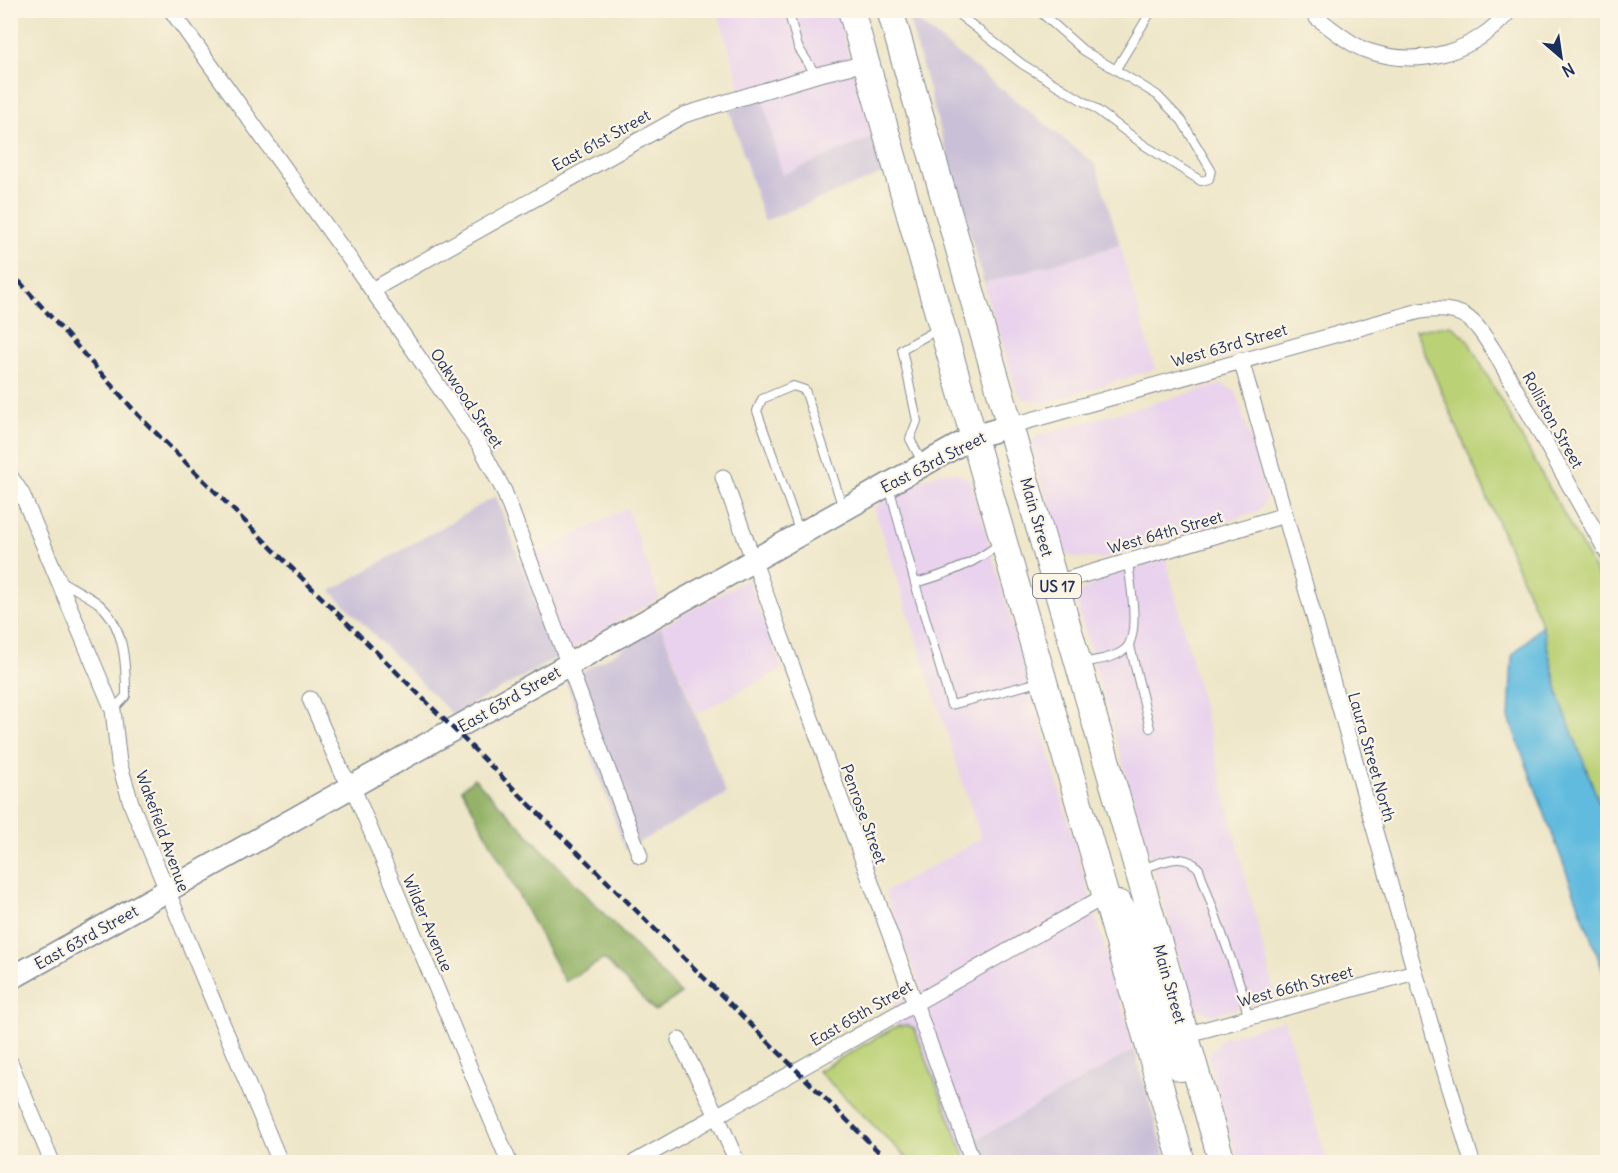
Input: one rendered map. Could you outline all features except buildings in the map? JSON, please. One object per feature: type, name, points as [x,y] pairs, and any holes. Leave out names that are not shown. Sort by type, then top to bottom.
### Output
[{"type":"main road","name":"US 17","points":[[851,10],[1182,1162]]},
{"type":"main road","name":"Main Street","points":[[890,10],[1219,1152]]},
{"type":"main road","points":[[1105,896],[1117,902],[1127,912],[1163,1028],[1219,1152]]},
{"type":"street","name":"Oakwood Street","points":[[171,10],[372,290],[480,446],[504,491],[640,856]]},
{"type":"street","points":[[1312,10],[1317,18],[1366,50],[1408,58],[1429,57],[1464,47],[1489,32],[1510,10]]},
{"type":"street","name":"East 61st Street","points":[[372,290],[684,115],[816,75],[866,63]]},
{"type":"street","name":"West 63rd Street","points":[[1011,426],[1420,311],[1441,309],[1459,311]]},
{"type":"street","name":"Rolliston Street","points":[[1459,311],[1479,329],[1497,356],[1601,528],[1608,554]]},
{"type":"street","name":"Laura Street North","points":[[1241,360],[1415,972],[1472,1162]]},
{"type":"street","name":"East 63rd Street","points":[[10,979],[973,437],[1011,426]]},
{"type":"street","name":"Wakefield Avenue","points":[[10,476],[22,494],[113,710],[119,763],[132,806],[166,893],[280,1162]]},
{"type":"street","name":"Penrose Street","points":[[723,477],[914,1004],[974,1162]]},
{"type":"street","name":"West 64th Street","points":[[1056,583],[1285,515]]},
{"type":"street","name":"Wilder Avenue","points":[[310,699],[342,772],[352,788],[509,1162]]},
{"type":"street","name":"East 65th Street","points":[[635,1162],[1105,896]]},
{"type":"street","name":"West 66th Street","points":[[1185,1035],[1415,972]]},
{"type":"street","points":[[679,1040],[737,1162]]},
{"type":"street","points":[[10,1062],[52,1162]]},
{"type":"lane","points":[[788,10],[798,47],[816,75]]},
{"type":"lane","points":[[953,10],[1005,52],[1093,107],[1144,145],[1201,181],[1209,179],[1211,170],[1182,122],[1157,94],[1083,50],[1038,10]]},
{"type":"lane","points":[[1116,69],[1152,10]]},
{"type":"lane","points":[[923,465],[910,439],[917,421],[902,349],[941,328]]},
{"type":"lane","points":[[801,534],[757,411],[762,399],[793,386],[805,390],[844,510]]},
{"type":"lane","points":[[888,484],[951,705],[1043,681]]},
{"type":"lane","points":[[915,583],[944,575],[981,558],[1003,541]]},
{"type":"lane","points":[[1128,561],[1134,632],[1130,646],[1150,728]]},
{"type":"lane","points":[[58,580],[99,604],[116,628],[126,660],[126,696],[113,710]]},
{"type":"lane","points":[[1079,664],[1122,653],[1130,646]]},
{"type":"lane","points":[[1137,870],[1180,857],[1192,862],[1199,869],[1243,993],[1248,1018]]},
{"type":"shaded area","points":[[718,11],[836,11],[873,137],[782,175],[763,99],[745,103]]},
{"type":"shaded area","points":[[907,13],[1096,165],[1120,245],[984,283]]},
{"type":"shaded area","points":[[763,98],[782,175],[873,137],[882,174],[764,221],[729,108]]},
{"type":"shaded area","points":[[1120,245],[1155,369],[1044,403],[1025,399],[1017,391],[984,283]]},
{"type":"shaded area","points":[[1222,384],[1236,392],[1267,496],[1263,506],[1256,512],[1103,559],[1076,558],[1064,552],[1031,446],[1036,436]]},
{"type":"shaded area","points":[[942,472],[956,473],[967,478],[972,485],[1134,1050],[975,1141],[982,1162],[967,1162],[907,1025],[897,1026],[894,1005],[921,989],[885,892],[981,839],[874,507],[928,477]]},
{"type":"shaded area","points":[[496,496],[556,658],[453,715],[331,591]]},
{"type":"shaded area","points":[[627,508],[659,598],[556,658],[521,563]]},
{"type":"shaded area","points":[[1166,558],[1276,999],[1211,1015],[1193,1005],[1076,601],[1083,590],[1106,578]]},
{"type":"shaded area","points":[[748,579],[782,669],[697,714],[661,627]]},
{"type":"shaded area","points":[[661,627],[726,794],[625,850],[566,681]]},
{"type":"shaded area","points":[[1284,1020],[1328,1162],[1238,1162],[1209,1061],[1209,1053],[1223,1038]]},
{"type":"shaded area","points":[[1134,1050],[1167,1162],[982,1162],[975,1141]]},
{"type":"green space","points":[[1451,325],[1467,339],[1607,592],[1607,823],[1560,700],[1542,625],[1415,330]]},
{"type":"green space","points":[[474,778],[681,994],[655,1011],[604,959],[565,982],[462,789]]},
{"type":"green space","points":[[907,1025],[914,1028],[967,1162],[911,1162],[818,1071],[897,1026]]},
{"type":"water","points":[[1542,625],[1560,700],[1607,823],[1607,981],[1509,718],[1512,656]]},
{"type":"railway","points":[[10,271],[139,416],[889,1162]]}]
